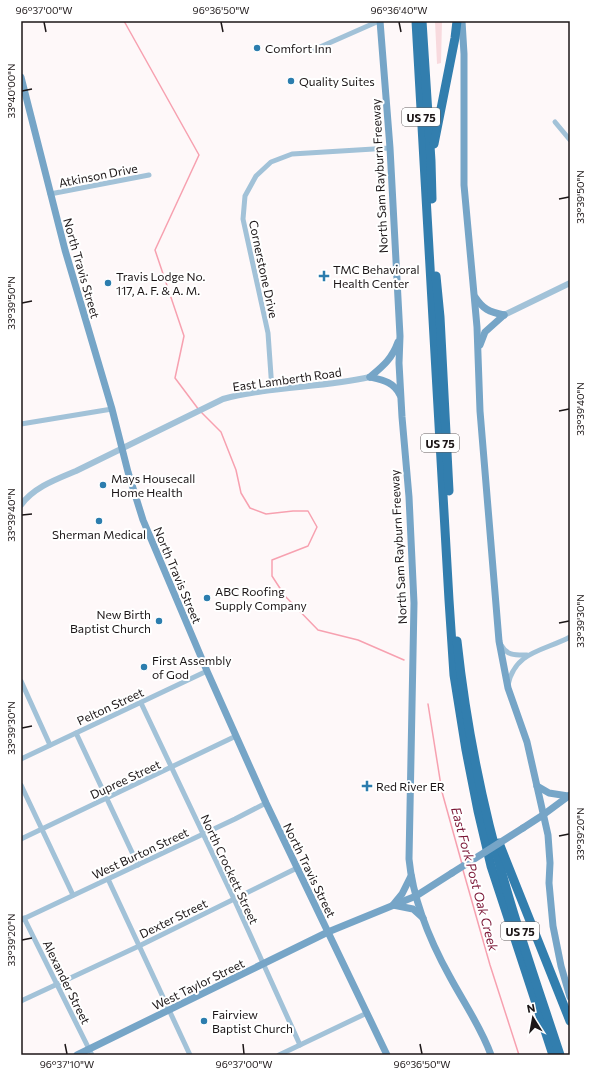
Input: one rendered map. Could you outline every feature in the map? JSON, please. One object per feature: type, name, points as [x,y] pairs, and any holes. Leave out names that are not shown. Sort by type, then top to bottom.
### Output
[{"type":"highway","name":"US 75","points":[[416,21],[448,600],[454,675],[466,750],[491,866],[553,1055]]},
{"type":"highway","name":"US 75","points":[[422,21],[440,317],[454,612],[460,665],[471,737],[485,806],[507,890],[560,1055]]},
{"type":"highway","points":[[431,162],[457,21]]},
{"type":"highway","points":[[485,806],[570,1021]]},
{"type":"main road","name":"North Sam Rayburn Freeway","points":[[380,21],[390,148],[400,336],[401,396],[409,497],[414,603],[409,859],[416,896],[430,936],[449,976],[481,1031],[491,1055]]},
{"type":"main road","points":[[462,21],[464,62],[464,185],[478,351],[480,411],[500,641],[508,688],[527,742],[543,815],[549,846],[549,883],[553,926],[561,966],[570,997]]},
{"type":"main road","name":"North Travis Street","points":[[21,77],[67,258],[143,520],[207,671],[296,868],[387,1055]]},
{"type":"main road","points":[[474,295],[480,304],[487,310],[504,315]]},
{"type":"main road","points":[[478,351],[485,332],[504,315]]},
{"type":"main road","points":[[370,377],[392,356],[400,336]]},
{"type":"main road","points":[[370,377],[390,382],[397,388],[401,396]]},
{"type":"main road","points":[[537,786],[549,793],[569,795]]},
{"type":"main road","name":"West Taylor Street","points":[[77,1055],[90,1052],[169,1010],[328,932],[416,896],[543,815],[569,795]]},
{"type":"main road","points":[[411,876],[402,894],[393,905],[413,909],[424,920]]},
{"type":"street","points":[[311,51],[380,21]]},
{"type":"street","points":[[555,122],[570,140]]},
{"type":"street","name":"Cornerstone Drive","points":[[272,390],[268,333],[243,219],[245,196],[256,176],[271,162],[292,154],[390,148]]},
{"type":"street","name":"Atkinson Drive","points":[[50,194],[149,175]]},
{"type":"street","points":[[504,315],[570,284]]},
{"type":"street","name":"East Lamberth Road","points":[[21,505],[34,492],[54,480],[76,471],[223,399],[272,390],[348,382],[370,377]]},
{"type":"street","points":[[21,424],[112,409]]},
{"type":"street","points":[[508,688],[513,670],[520,661],[528,655],[570,637]]},
{"type":"street","points":[[500,641],[504,650],[509,654],[528,655]]},
{"type":"street","name":"Pelton Street","points":[[21,759],[207,671]]},
{"type":"street","points":[[21,681],[50,745]]},
{"type":"street","name":"North Crockett Street","points":[[141,702],[234,899],[300,1045]]},
{"type":"street","points":[[76,733],[138,865]]},
{"type":"street","name":"Dupree Street","points":[[21,839],[236,736]]},
{"type":"street","points":[[21,784],[73,895]]},
{"type":"street","name":"West Burton Street","points":[[23,919],[138,865],[266,802]]},
{"type":"street","name":"Dexter Street","points":[[21,1001],[138,946],[296,868]]},
{"type":"street","points":[[108,879],[190,1055]]},
{"type":"street","name":"Alexander Street","points":[[23,919],[90,1052]]},
{"type":"street","points":[[279,1055],[367,1013]]},
{"type":"shaded area","points":[[435,21],[442,21],[441,63],[437,64]]},
{"type":"waterway","name":"East Fork Post Oak Creek","points":[[124,21],[199,155],[155,250],[184,336],[175,378],[199,410]]},
{"type":"waterway","name":"East Fork Post Oak Creek","points":[[201,412],[221,432],[236,470],[241,493],[250,508],[266,514],[308,511],[317,527],[308,546],[272,560],[272,576],[285,596],[318,630],[358,640],[404,660]]},
{"type":"waterway","name":"East Fork Post Oak Creek","points":[[428,704],[442,792],[462,864]]},
{"type":"waterway","name":"East Fork Post Oak Creek","points":[[463,870],[490,965],[519,1055]]},
{"type":"place","name":"Comfort Inn","points":[[257,48]]},
{"type":"place","name":"Quality Suites","points":[[291,81]]},
{"type":"place","name":"TMC Behavioral Health Center","points":[[324,276]]},
{"type":"place","name":"Travis Lodge No. 117, A. F. & A. M.","points":[[108,283]]},
{"type":"place","name":"Mays Housecall Home Health","points":[[103,485]]},
{"type":"place","name":"Sherman Medical","points":[[99,521]]},
{"type":"place","name":"ABC Roofing Supply Company","points":[[207,598]]},
{"type":"place","name":"New Birth Baptist Church","points":[[159,621]]},
{"type":"place","name":"First Assembly of God","points":[[144,667]]},
{"type":"place","name":"Red River ER","points":[[367,786]]},
{"type":"place","name":"Fairview Baptist Church","points":[[204,1021]]}]
